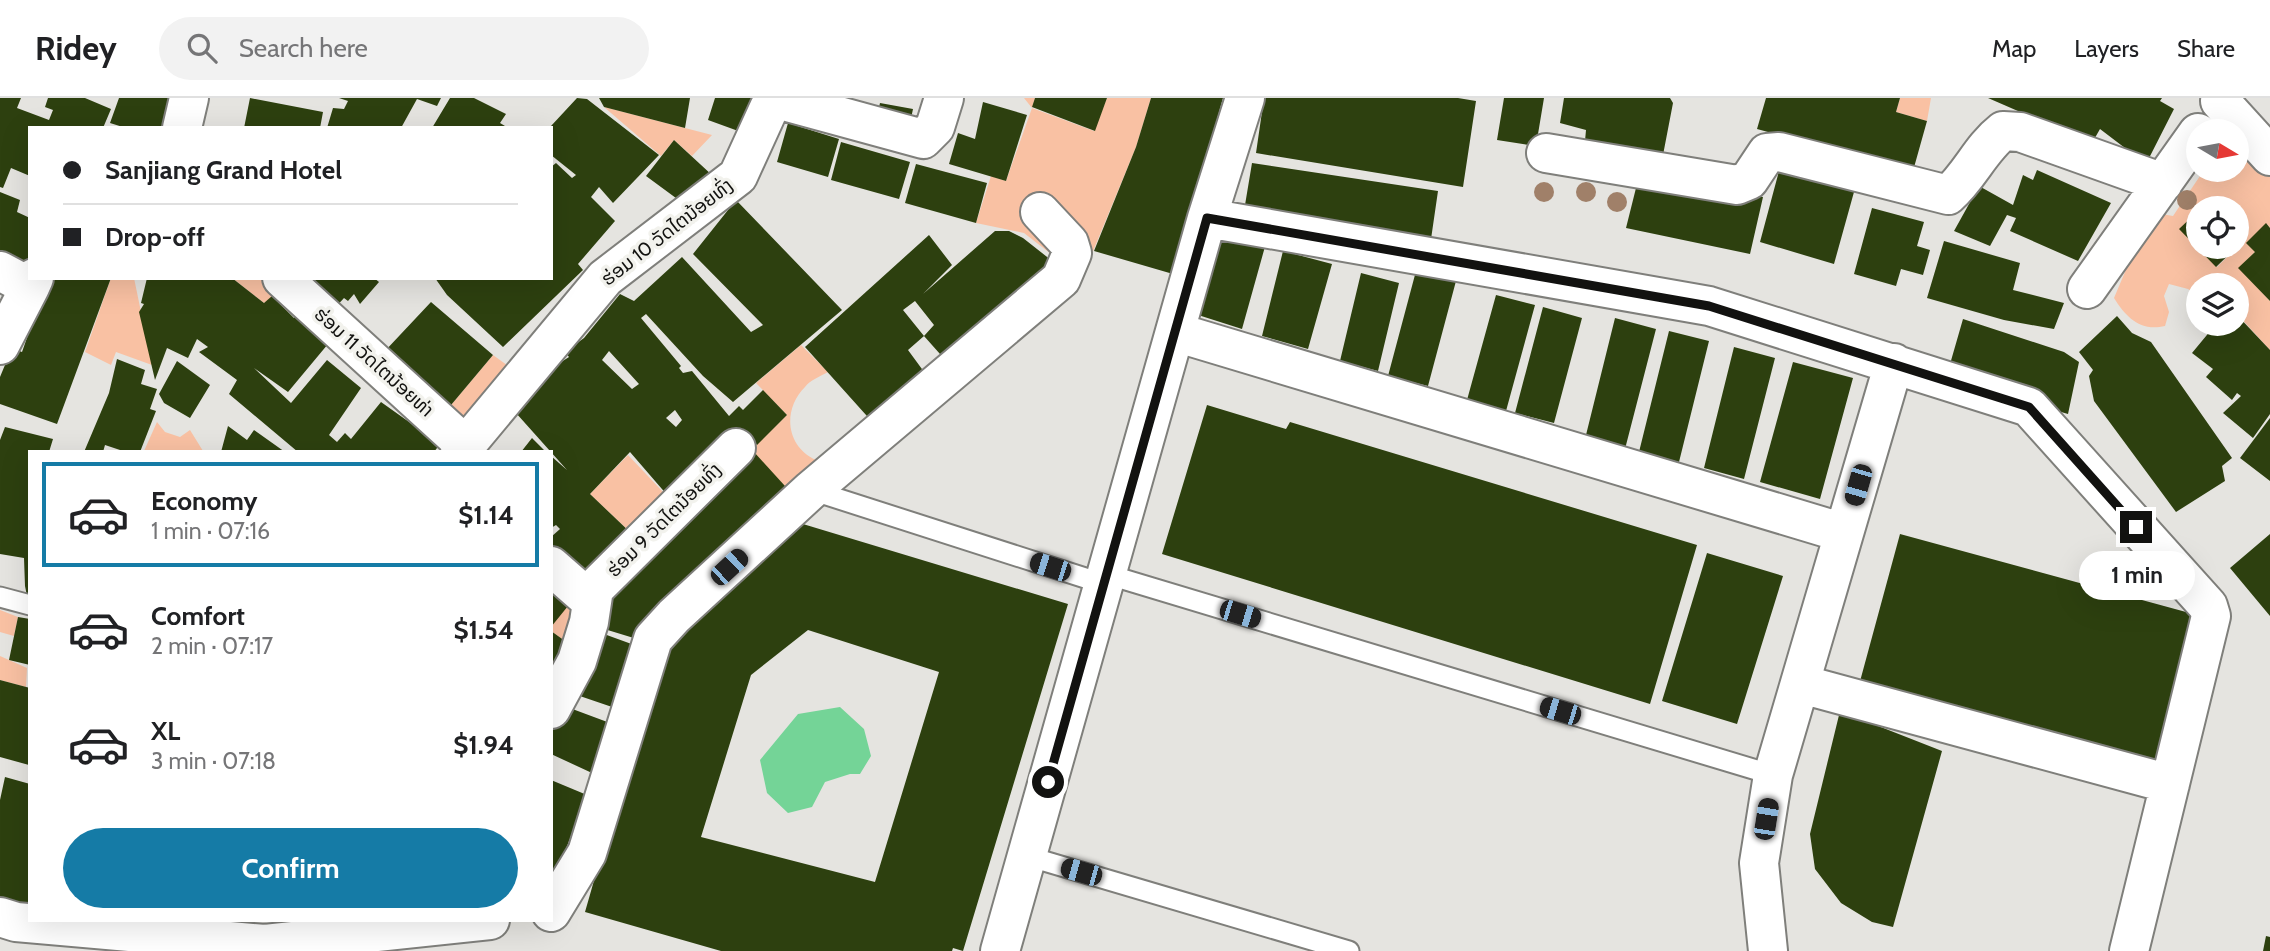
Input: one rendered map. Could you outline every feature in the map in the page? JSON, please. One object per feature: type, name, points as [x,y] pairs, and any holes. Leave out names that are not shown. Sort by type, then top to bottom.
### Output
[{"type":"street","points":[[182,126],[189,98]]},
{"type":"street","name":"ຮ່ອມ 10 ວັດໄຕນ້ອຍທົ່ງ","points":[[463,448],[605,278],[738,176],[769,108],[779,100],[923,139],[934,127],[944,98]]},
{"type":"street","points":[[1000,951],[1207,218],[1245,98]]},
{"type":"street","points":[[2087,289],[2210,116],[2270,156]]},
{"type":"street","points":[[1546,153],[1737,185],[1749,180],[1768,153],[1779,152],[1948,195],[1959,186],[1990,141],[2003,131],[2163,183]]},
{"type":"street","points":[[553,909],[587,853],[653,639],[674,616],[811,490],[1061,279],[1072,253],[1069,243],[1040,212]]},
{"type":"street","points":[[1207,218],[1709,306],[2029,407],[2208,606],[2210,625],[2129,951]]},
{"type":"street","points":[[0,345],[21,279]]},
{"type":"street","name":"ຮ່ອມ 11 ວັດໄຕນ້ອຍທ່າ","points":[[290,281],[463,448]]},
{"type":"street","points":[[1175,332],[1844,533]]},
{"type":"street","points":[[1768,951],[1759,863],[1773,775],[1894,363]]},
{"type":"street","name":"ຮ່ອມ 9 ວັດໄຕນ້ອຍທົ່ງ","points":[[553,705],[577,661],[594,589],[736,448]]},
{"type":"street","points":[[553,568],[592,602]]},
{"type":"street","points":[[1801,684],[2170,784]]},
{"type":"street","points":[[16,935],[234,931],[265,944],[475,922]]},
{"type":"lane","points":[[811,490],[1773,775]]},
{"type":"lane","points":[[0,597],[28,604]]},
{"type":"lane","points":[[1027,856],[1349,951]]},
{"type":"shaded area","points":[[1024,98],[1035,98],[1032,108]]},
{"type":"shaded area","points":[[1107,98],[1151,98],[1136,147],[1082,278],[1024,233],[976,223],[991,176],[1006,181],[1032,108],[1094,131]]},
{"type":"shaded area","points":[[1900,98],[1931,98],[1927,121],[1896,112]]},
{"type":"shaded area","points":[[604,107],[712,135],[692,156],[674,140],[661,156]]},
{"type":"shaded area","points":[[2249,154],[2270,176],[2270,228],[2267,224],[2255,252],[2249,258],[2249,196],[2186,196],[2196,182],[2249,182]]},
{"type":"shaded area","points":[[2186,197],[2186,223],[2180,229],[2186,235],[2186,259],[2209,259],[2217,267],[2225,259],[2248,259],[2239,268],[2244,273],[2186,273],[2186,288],[2169,284],[2164,296],[2169,312],[2165,326],[2148,327],[2129,317],[2114,298],[2133,253],[2156,213],[2173,216]]},
{"type":"shaded area","points":[[2249,279],[2270,301],[2270,350],[2249,327]]},
{"type":"shaded area","points":[[110,280],[134,280],[152,365],[116,352],[111,365],[85,352]]},
{"type":"shaded area","points":[[235,280],[271,280],[295,304],[288,312],[273,297],[264,303]]},
{"type":"shaded area","points":[[801,345],[828,372],[810,382],[798,396],[790,417],[793,437],[806,454],[816,460],[825,453],[792,494],[751,450],[754,442],[757,444],[787,415],[756,383]]},
{"type":"shaded area","points":[[493,355],[511,368],[471,422],[446,411]]},
{"type":"shaded area","points":[[157,422],[165,432],[180,437],[190,430],[202,450],[144,450]]},
{"type":"shaded area","points":[[628,455],[664,493],[631,533],[590,494]]},
{"type":"shaded area","points":[[559,581],[578,603],[574,648],[553,632]]},
{"type":"shaded area","points":[[0,610],[18,617],[14,636],[0,632]]},
{"type":"shaded area","points":[[0,656],[27,668],[26,687],[0,680]]},
{"type":"shaded area","points":[[840,707],[864,729],[871,756],[860,774],[850,774],[825,782],[812,807],[788,813],[767,793],[760,760],[798,714]]},
{"type":"building","points":[[0,98],[21,98],[17,108],[49,120],[53,110],[45,107],[48,98],[85,98],[111,109],[104,126],[28,126],[28,175],[11,168],[3,188],[0,187]]},
{"type":"building","points":[[119,98],[174,98],[164,126],[120,126],[110,123]]},
{"type":"building","points":[[250,98],[323,112],[320,126],[244,126]]},
{"type":"building","points":[[339,98],[441,98],[437,106],[417,99],[402,126],[328,126],[333,108],[344,109],[348,101]]},
{"type":"building","points":[[450,98],[474,98],[506,114],[500,123],[505,126],[433,126]]},
{"type":"building","points":[[577,98],[587,99],[659,155],[613,203],[599,187],[591,197],[615,221],[578,264],[583,270],[503,347],[447,295],[436,280],[553,280],[553,165],[556,163],[572,178],[576,175],[553,157],[551,126]]},
{"type":"building","points":[[599,98],[690,98],[685,128],[604,107]]},
{"type":"building","points":[[715,98],[762,98],[741,132],[708,120]]},
{"type":"building","points":[[1035,98],[1107,98],[1095,131],[1032,107]]},
{"type":"building","points":[[1151,98],[1223,98],[1173,274],[1094,251],[1136,147]]},
{"type":"building","points":[[1264,98],[1458,98],[1476,101],[1463,187],[1256,153]]},
{"type":"building","points":[[1504,98],[1544,98],[1536,146],[1497,140]]},
{"type":"building","points":[[1564,98],[1670,98],[1673,103],[1663,155],[1585,141],[1586,130],[1560,123]]},
{"type":"building","points":[[1766,98],[1900,98],[1896,112],[1927,121],[1913,171],[1757,129]]},
{"type":"building","points":[[1988,98],[2162,98],[2160,101],[2174,109],[2146,164],[2100,129],[2092,143]]},
{"type":"building","points":[[983,102],[1027,115],[1006,181],[949,164],[958,133],[975,139]]},
{"type":"building","points":[[880,103],[913,109],[909,128],[876,120]]},
{"type":"building","points":[[788,123],[839,139],[828,177],[777,162]]},
{"type":"building","points":[[674,140],[713,176],[680,201],[646,176]]},
{"type":"building","points":[[841,142],[910,162],[899,199],[831,180]]},
{"type":"building","points":[[1252,163],[1438,191],[1430,246],[1243,217]]},
{"type":"building","points":[[916,164],[987,183],[976,223],[905,203]]},
{"type":"building","points":[[2037,170],[2111,203],[2078,261],[2010,231],[2016,218],[2007,215],[1990,246],[1954,231],[1979,186],[2013,205],[2023,175],[2033,180]]},
{"type":"building","points":[[1779,171],[1854,192],[1834,264],[1760,242]]},
{"type":"building","points":[[1639,176],[1763,197],[1750,254],[1626,228]]},
{"type":"building","points":[[0,192],[20,200],[17,212],[28,217],[28,267],[0,259]]},
{"type":"building","points":[[736,200],[842,310],[733,402],[703,376],[646,314],[641,318],[681,366],[679,368],[683,373],[692,371],[729,416],[739,406],[743,410],[763,390],[787,415],[757,445],[742,429],[668,496],[630,452],[590,494],[633,535],[587,583],[553,549],[553,535],[560,529],[556,525],[553,527],[553,458],[567,470],[553,454],[553,450],[549,450],[516,413],[547,371],[569,357],[565,352],[584,338],[620,294],[634,301],[682,257],[751,332],[763,325],[693,254]],"holes":[[[609,351],[639,384],[632,389],[602,360]],[[675,410],[682,420],[676,427],[666,418]]]},
{"type":"building","points":[[1872,208],[1924,222],[1917,246],[1930,250],[1923,275],[1901,269],[1896,286],[1854,274]]},
{"type":"building","points":[[2186,222],[2186,236],[2179,229]]},
{"type":"building","points":[[2266,223],[2270,228],[2270,301],[2249,279],[2249,273],[2243,273],[2238,268],[2255,252],[2249,246],[2249,240]]},
{"type":"building","points":[[1217,230],[1266,243],[1242,329],[1195,314]]},
{"type":"building","points":[[995,231],[1009,231],[1023,238],[1056,264],[948,363],[924,336],[908,350],[930,380],[875,425],[805,347],[929,235],[952,265],[923,294]],"holes":[[[915,301],[934,325],[924,336],[903,310]]]},
{"type":"building","points":[[1944,241],[2020,263],[2013,290],[2064,303],[2054,329],[2004,320],[1927,298]]},
{"type":"building","points":[[1283,251],[1332,264],[1308,349],[1262,336]]},
{"type":"building","points":[[2208,259],[2224,259],[2216,267]]},
{"type":"building","points":[[1416,271],[1456,281],[1428,386],[1388,376]]},
{"type":"building","points":[[1361,273],[1399,283],[1378,371],[1340,361]]},
{"type":"building","points":[[47,280],[110,280],[57,424],[0,404],[0,377],[12,348],[22,352]]},
{"type":"building","points":[[147,280],[235,280],[264,303],[272,296],[294,318],[296,315],[328,344],[288,392],[254,368],[291,403],[327,360],[361,388],[329,435],[337,442],[345,433],[351,439],[381,402],[440,444],[436,450],[296,450],[229,394],[237,380],[199,352],[208,347],[197,339],[188,358],[167,348],[155,380],[139,312],[144,304],[141,303]]},
{"type":"building","points":[[309,280],[379,282],[360,304],[354,294],[348,301],[344,298],[333,310]]},
{"type":"building","points":[[1496,295],[1535,305],[1506,411],[1467,400]]},
{"type":"building","points":[[431,302],[493,355],[446,411],[384,352]]},
{"type":"building","points":[[1543,307],[1582,318],[1554,423],[1515,413]]},
{"type":"building","points":[[2117,316],[2132,333],[2151,342],[2232,458],[2222,466],[2225,481],[2176,512],[2094,401],[2089,376],[2093,370],[2079,352]]},
{"type":"building","points":[[1615,318],[1656,329],[1625,449],[1585,439]]},
{"type":"building","points":[[1963,319],[2064,352],[2079,362],[2068,414],[1946,378]]},
{"type":"building","points":[[2249,328],[2270,350],[2270,414],[2253,438],[2223,413],[2241,396],[2237,393],[2232,400],[2206,377],[2213,369],[2192,353],[2206,336],[2249,336]]},
{"type":"building","points":[[1669,331],[1709,341],[1679,462],[1639,452]]},
{"type":"building","points":[[1734,347],[1775,358],[1744,479],[1704,468]]},
{"type":"building","points":[[117,359],[145,370],[141,384],[157,389],[150,409],[156,411],[141,450],[120,450],[105,445],[104,450],[85,450],[109,393]]},
{"type":"building","points":[[177,361],[210,385],[190,418],[164,403],[159,394]]},
{"type":"building","points":[[1793,362],[1853,378],[1820,499],[1760,482]]},
{"type":"building","points":[[1207,405],[1286,429],[1290,422],[1697,545],[1650,704],[1162,554]]},
{"type":"building","points":[[2270,418],[2270,481],[2240,458]]},
{"type":"building","points":[[228,426],[247,440],[254,430],[282,450],[222,450]]},
{"type":"building","points":[[5,427],[53,439],[50,450],[28,450],[28,596],[24,558],[0,554],[0,440]]},
{"type":"building","points":[[532,438],[544,450],[523,450]]},
{"type":"building","points":[[754,452],[795,497],[637,639],[601,628],[595,614]]},
{"type":"building","points":[[793,521],[1068,604],[963,951],[953,948],[952,951],[721,951],[585,912],[662,643]],"holes":[[[808,630],[939,672],[875,882],[701,837],[751,675]]]},
{"type":"building","points":[[1900,534],[2197,615],[2156,767],[1859,685]]},
{"type":"building","points":[[2270,534],[2270,616],[2230,568]]},
{"type":"building","points":[[1707,553],[1783,576],[1737,724],[1662,701]]},
{"type":"building","points":[[553,592],[568,606],[553,625]]},
{"type":"building","points":[[18,617],[28,619],[28,665],[9,660]]},
{"type":"building","points":[[593,630],[637,646],[615,708],[571,693]]},
{"type":"building","points":[[553,632],[579,651],[553,693]]},
{"type":"building","points":[[0,680],[28,687],[28,765],[0,757]]},
{"type":"building","points":[[559,704],[610,723],[592,773],[553,755],[553,720]]},
{"type":"building","points":[[1840,711],[1942,751],[1893,927],[1872,922],[1841,903],[1815,869],[1810,834]]},
{"type":"building","points":[[5,777],[28,783],[28,904],[0,897],[0,800]]},
{"type":"building","points":[[553,781],[587,795],[553,882]]},
{"type":"building","points":[[2266,936],[2270,937],[2270,951],[2263,951]]},
{"type":"route","points":[[1048,782],[1207,218],[1709,306],[2029,407],[2136,527]]}]
